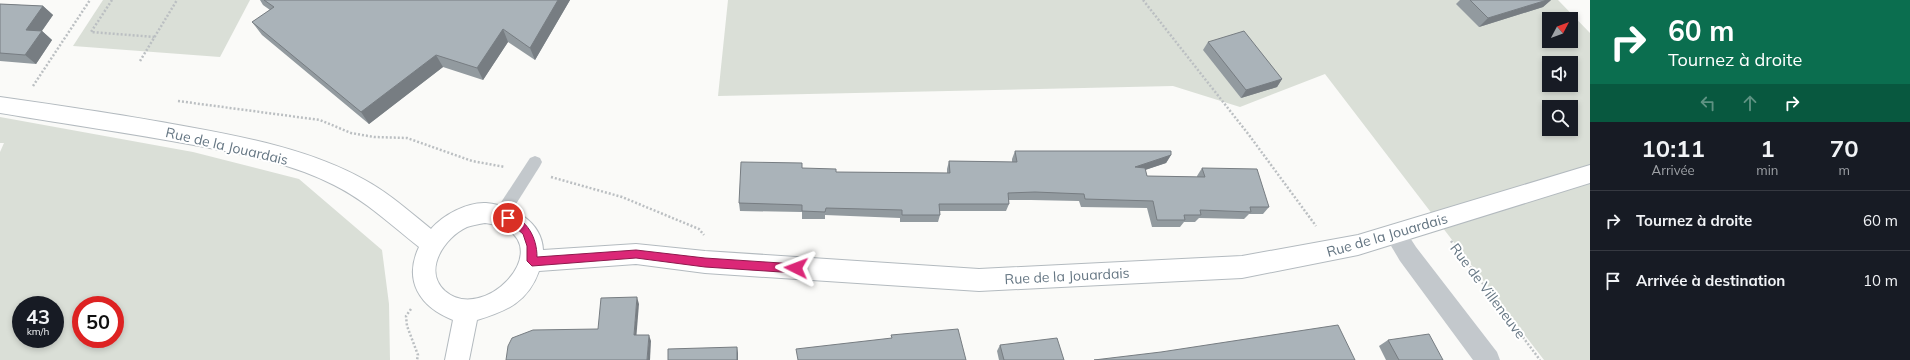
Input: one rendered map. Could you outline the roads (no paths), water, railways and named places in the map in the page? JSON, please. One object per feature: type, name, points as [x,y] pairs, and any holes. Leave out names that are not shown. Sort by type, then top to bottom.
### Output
[{"type":"main road","name":"Rue de la Jouardais","points":[[9,106],[154,129],[245,146],[319,168],[358,187],[390,210],[432,244]]},
{"type":"main road","name":"Rue de la Jouardais","points":[[532,261],[636,254],[705,262],[987,279],[1242,267],[1330,252],[1358,245],[1590,174]]},
{"type":"main road","points":[[486,213],[501,214],[516,221],[526,231],[532,246],[532,261],[527,276],[516,290],[502,301],[485,308],[467,311],[452,309],[439,302],[430,293],[425,282],[423,269],[426,257],[432,244],[442,232],[455,222],[470,216],[486,213]]},
{"type":"main road","points":[[457,360],[467,311]]},
{"type":"street","points":[[1395,234],[1408,254],[1488,360]]},
{"type":"lane","points":[[501,214],[532,167]]}]
